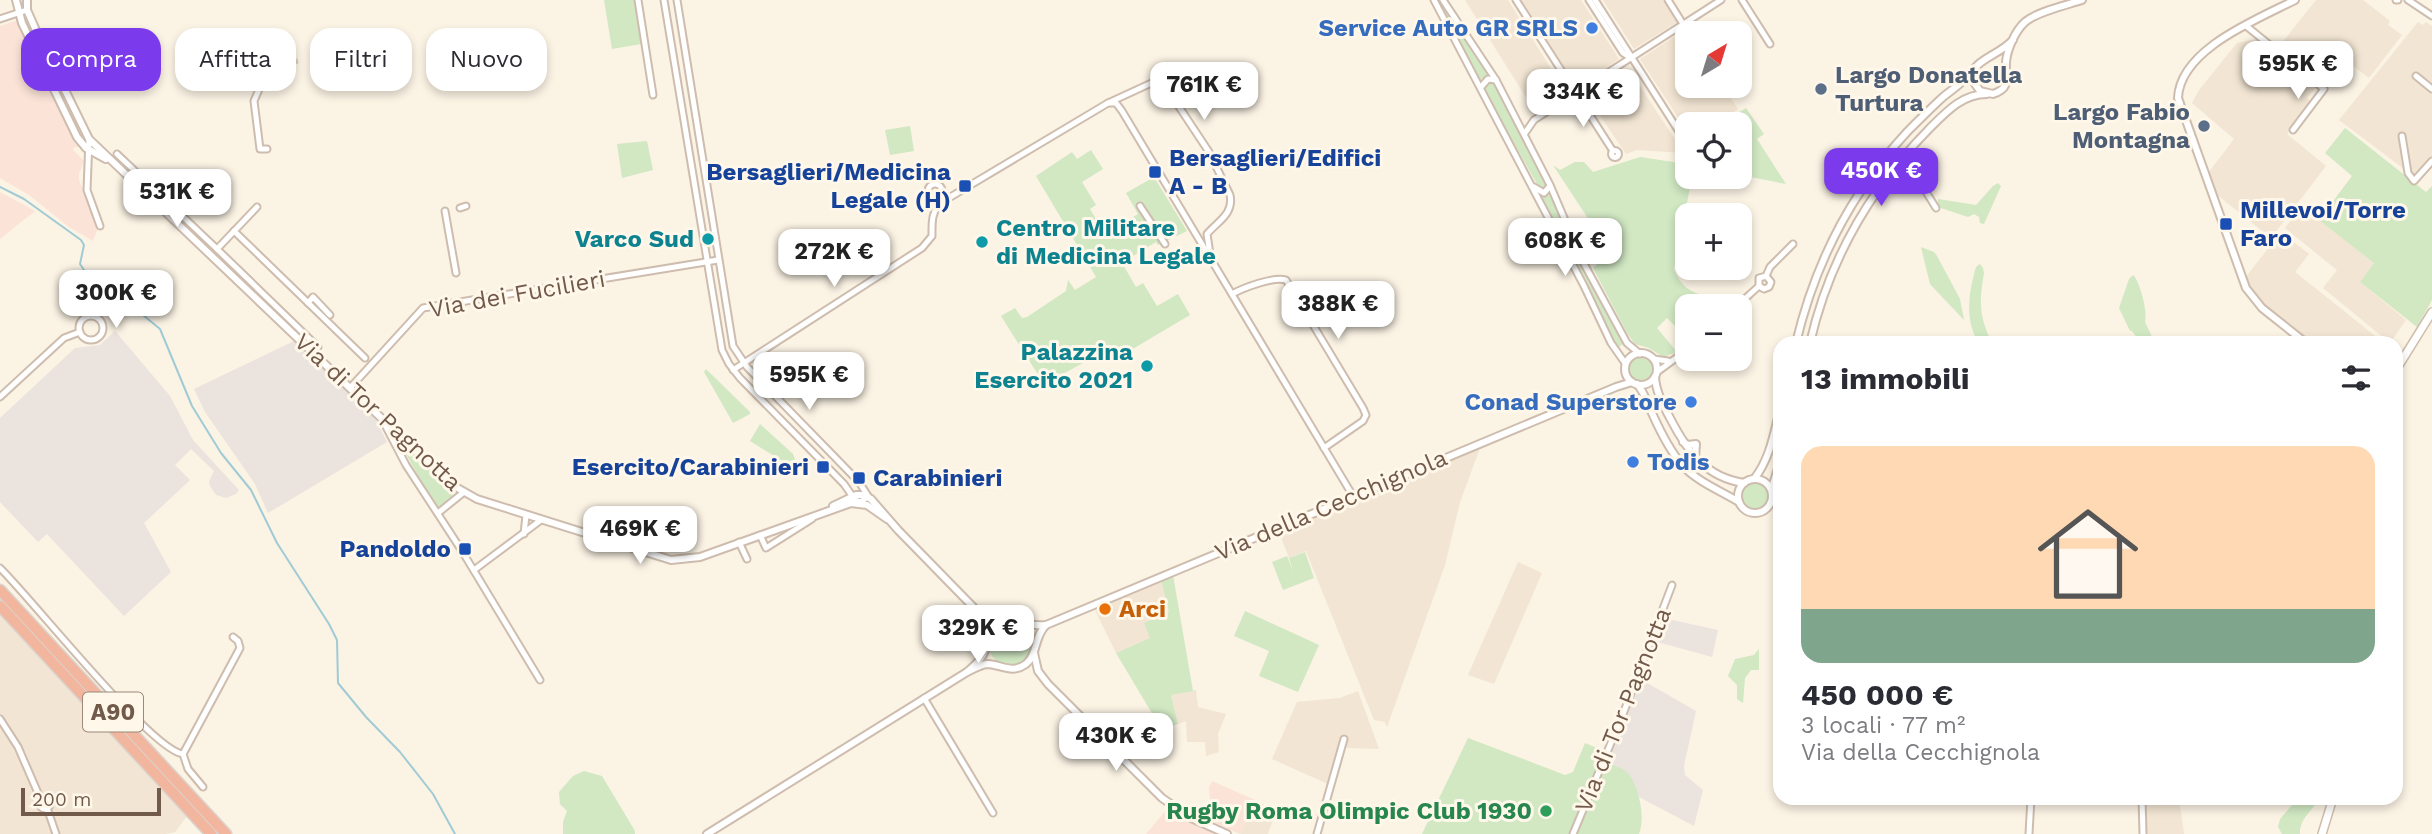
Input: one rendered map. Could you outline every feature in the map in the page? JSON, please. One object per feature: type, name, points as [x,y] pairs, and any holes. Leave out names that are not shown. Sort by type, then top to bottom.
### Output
[{"type":"highway","name":"A90","points":[[0,590],[226,834]]},
{"type":"highway","name":"A90","points":[[0,606],[211,834]]},
{"type":"main road","points":[[2403,359],[2432,312]]},
{"type":"main road","points":[[2322,834],[2331,805]]},
{"type":"street","name":"Via di Tor Pagnotta","points":[[16,0],[89,139],[434,469],[464,492],[541,520],[671,560],[700,557],[858,502]]},
{"type":"street","name":"Via di Tor Pagnotta","points":[[27,0],[24,11],[34,48],[72,126],[88,149],[108,159]]},
{"type":"street","points":[[638,0],[653,95]]},
{"type":"street","points":[[1434,0],[1611,343],[1625,363],[1625,373],[1616,387]]},
{"type":"street","points":[[1443,0],[1496,80],[1517,118],[1550,185],[1570,234],[1628,344],[1640,354],[1671,361]]},
{"type":"street","points":[[1516,0],[1613,150]]},
{"type":"street","points":[[1589,0],[1623,53],[1631,58]]},
{"type":"street","points":[[1595,0],[1675,124]]},
{"type":"street","points":[[1668,0],[1681,21]]},
{"type":"street","points":[[1688,21],[1721,0]]},
{"type":"street","points":[[1742,0],[1770,44]]},
{"type":"street","points":[[1812,336],[1828,280],[1845,243],[1869,201],[1894,168],[1959,102],[1976,94],[1999,92],[2004,88],[2008,78],[2007,56],[2020,27],[2029,19],[2082,0]]},
{"type":"street","points":[[2294,0],[2208,48],[2192,66],[2179,88],[2179,104],[2246,288],[2267,312],[2297,336]]},
{"type":"street","points":[[2408,0],[2432,16]]},
{"type":"street","points":[[887,519],[870,506],[849,497],[844,484],[733,370],[722,350],[664,2],[677,1],[732,342],[744,363],[855,478],[887,519],[980,614],[988,637]]},
{"type":"street","points":[[0,19],[24,11]]},
{"type":"street","points":[[2245,25],[2324,89],[2292,130]]},
{"type":"street","points":[[1525,133],[1534,120],[1675,29]]},
{"type":"street","points":[[1798,336],[1817,273],[1832,240],[1854,201],[1890,151],[1969,76],[1978,63],[2002,51],[2013,40]]},
{"type":"street","points":[[1989,58],[1997,60],[2006,68]]},
{"type":"street","points":[[1975,68],[1973,75],[1976,87],[1987,94]]},
{"type":"street","points":[[2416,76],[2432,89]]},
{"type":"street","points":[[1481,88],[1488,79],[1496,80]]},
{"type":"street","points":[[733,370],[922,248],[932,236],[931,218],[942,202],[1108,103],[1158,80],[1178,103],[1209,152],[1230,195],[1232,202],[1226,216],[1206,233],[1210,257]]},
{"type":"street","points":[[678,90],[691,93]]},
{"type":"street","points":[[258,91],[254,101],[260,149],[267,149]]},
{"type":"street","points":[[1108,103],[1116,103],[1122,111],[1353,496]]},
{"type":"street","points":[[1517,118],[1534,120]]},
{"type":"street","points":[[2402,136],[2408,173],[2414,181],[2432,161]]},
{"type":"street","points":[[89,139],[87,190],[100,226]]},
{"type":"street","points":[[1912,147],[1910,166],[1936,208]]},
{"type":"street","points":[[117,154],[318,347]]},
{"type":"street","points":[[1894,168],[1903,164],[1910,166]]},
{"type":"street","points":[[1528,179],[1541,193],[1550,185]]},
{"type":"street","points":[[1140,206],[1165,244]]},
{"type":"street","points":[[217,249],[257,207]]},
{"type":"street","points":[[445,211],[456,273]]},
{"type":"street","points":[[701,228],[713,226]]},
{"type":"street","points":[[234,232],[365,358]]},
{"type":"street","points":[[1750,294],[1759,286],[1759,278],[1766,276],[1772,265],[1793,244]]},
{"type":"street","name":"Via dei Fucilieri","points":[[350,388],[423,309],[718,260]]},
{"type":"street","points":[[1232,294],[1242,288],[1251,288],[1277,278],[1286,280],[1356,397],[1366,418],[1324,448]]},
{"type":"street","points":[[308,303],[313,298],[330,315]]},
{"type":"street","points":[[87,317],[95,317],[102,325],[101,334],[94,339],[86,338],[80,332],[81,323],[87,317]]},
{"type":"street","points":[[0,397],[64,338],[80,332]]},
{"type":"street","points":[[1625,363],[1631,356],[1640,354]]},
{"type":"street","points":[[1635,383],[1648,383],[1675,358]]},
{"type":"street","points":[[1654,359],[1658,366],[1656,374],[1660,397],[1666,411],[1675,416],[1674,426],[1682,440],[1699,462],[1731,481],[1745,483]]},
{"type":"street","points":[[1625,373],[1648,402],[1683,466],[1699,479],[1739,502],[1748,511],[1762,512],[1771,503],[1773,485]]},
{"type":"street","name":"Via della Cecchignola","points":[[1002,622],[1046,625],[1616,387],[1635,383]]},
{"type":"street","points":[[381,417],[406,466],[474,570],[540,680]]},
{"type":"street","points":[[1739,502],[1739,490],[1762,468],[1773,436]]},
{"type":"street","points":[[844,484],[848,479],[855,478]]},
{"type":"street","points":[[1753,479],[1762,480],[1772,488]]},
{"type":"street","points":[[438,513],[464,492]]},
{"type":"street","points":[[849,497],[860,494],[868,497]]},
{"type":"street","name":"Via di Tor Pagnotta","points":[[823,512],[849,497]]},
{"type":"street","points":[[858,502],[868,497]]},
{"type":"street","points":[[760,535],[766,548],[823,512]]},
{"type":"street","points":[[524,534],[526,515]]},
{"type":"street","points":[[474,570],[541,520]]},
{"type":"street","points":[[739,542],[747,559]]},
{"type":"street","points":[[0,568],[113,695],[169,749],[183,754]]},
{"type":"street","name":"Via di Tor Pagnotta","points":[[1573,834],[1623,714],[1672,585]]},
{"type":"street","points":[[980,614],[1002,622]]},
{"type":"street","points":[[707,834],[967,671],[980,660],[988,637],[994,627],[1002,622]]},
{"type":"street","points":[[1023,625],[1031,633],[1036,668],[1048,684]]},
{"type":"street","points":[[1017,668],[1026,663],[1040,631],[1046,625]]},
{"type":"street","points":[[203,787],[188,769],[183,754],[240,648],[233,637]]},
{"type":"street","points":[[986,646],[989,657],[998,666]]},
{"type":"street","points":[[967,671],[985,664],[1032,671],[1161,798],[1187,816],[1227,834]]},
{"type":"street","points":[[924,698],[993,813]]},
{"type":"street","points":[[0,719],[18,747],[43,799],[41,806],[47,808],[56,834]]},
{"type":"street","points":[[1317,834],[1344,739]]},
{"type":"street","points":[[2029,834],[2031,805]]},
{"type":"street","points":[[2142,805],[2143,834]]},
{"type":"shaded area","points":[[1465,0],[1508,0],[1565,91],[1534,110]]},
{"type":"shaded area","points":[[1521,0],[1581,0],[1619,59],[1576,87]]},
{"type":"shaded area","points":[[1603,0],[1663,0],[1676,21],[1634,49]]},
{"type":"shaded area","points":[[2316,0],[2363,0],[2390,21],[2388,25],[2402,35],[2369,78],[2348,62],[2327,88],[2277,49]]},
{"type":"shaded area","points":[[18,20],[22,28],[21,91],[52,91],[73,140],[80,147],[74,147],[73,150],[84,161],[79,180],[98,228],[93,241],[69,227],[29,195],[0,178],[0,26]]},
{"type":"shaded area","points":[[2418,22],[2423,25],[2426,22],[2432,26],[2432,157],[2416,178],[2339,120]]},
{"type":"shaded area","points":[[1675,36],[1675,98],[1731,98],[1738,109],[1734,112],[1675,113],[1640,59]]},
{"type":"shaded area","points":[[2256,39],[2316,87],[2307,98],[2311,101],[2287,134],[2326,166],[2271,238],[2216,194],[2208,173],[2234,139],[2192,103],[2199,90],[2237,43]]},
{"type":"shaded area","points":[[1628,68],[1675,139],[1675,152],[1637,150],[1626,154],[1587,96]]},
{"type":"shaded area","points":[[0,192],[35,211],[0,239]]},
{"type":"shaded area","points":[[2302,206],[2374,263],[2360,282],[2406,320],[2395,336],[2382,336],[2323,288],[2337,270],[2285,228]]},
{"type":"shaded area","points":[[2281,232],[2309,254],[2295,272],[2375,336],[2304,336],[2265,305],[2252,291],[2245,278]]},
{"type":"shaded area","points":[[115,331],[170,396],[193,440],[239,490],[226,498],[216,495],[209,481],[214,471],[191,449],[175,465],[190,480],[144,523],[171,572],[124,616],[47,534],[38,542],[0,502],[0,418],[75,348],[100,345]]},
{"type":"shaded area","points":[[294,341],[373,414],[387,442],[268,513],[255,484],[205,412],[194,389]]},
{"type":"shaded area","points":[[1480,448],[1460,502],[1445,565],[1387,727],[1385,722],[1374,720],[1306,551],[1289,558],[1279,532]]},
{"type":"shaded area","points":[[1518,562],[1542,573],[1494,684],[1468,675]]},
{"type":"shaded area","points":[[1161,580],[1169,612],[1150,638],[1116,653],[1094,608]]},
{"type":"shaded area","points":[[0,615],[187,816],[175,832],[0,834]]},
{"type":"shaded area","points":[[1663,618],[1718,630],[1712,657],[1654,641]]},
{"type":"shaded area","points":[[1640,679],[1696,711],[1684,766],[1685,775],[1703,790],[1694,826],[1639,797],[1627,772],[1606,762]]},
{"type":"shaded area","points":[[1196,690],[1198,707],[1226,714],[1218,734],[1219,752],[1206,756],[1205,742],[1187,742],[1186,721],[1178,724],[1171,695]]},
{"type":"shaded area","points":[[1358,691],[1379,749],[1347,748],[1342,738],[1340,739],[1341,744],[1328,784],[1272,759],[1297,702],[1340,698]]},
{"type":"shaded area","points":[[1212,781],[1255,800],[1240,834],[1212,822],[1209,788]]},
{"type":"shaded area","points":[[1255,800],[1276,811],[1268,834],[1240,834]]},
{"type":"shaded area","points":[[2146,805],[2180,805],[2184,834],[2145,834]]},
{"type":"shaded area","points":[[1168,808],[1187,820],[1218,834],[1146,834]]},
{"type":"green space","points":[[604,0],[634,0],[641,44],[612,49]]},
{"type":"green space","points":[[1437,0],[1441,0],[1492,75],[1480,80]]},
{"type":"green space","points":[[1490,82],[1495,85],[1515,120],[1547,185],[1545,190],[1539,188],[1486,93],[1485,88]]},
{"type":"green space","points":[[1752,117],[1764,134],[1757,139],[1786,184],[1752,177]]},
{"type":"green space","points":[[910,126],[914,151],[890,155],[885,130]]},
{"type":"green space","points":[[2345,128],[2426,192],[2432,186],[2432,300],[2417,327],[2360,282],[2374,263],[2319,220],[2352,176],[2325,153]]},
{"type":"green space","points":[[647,141],[653,170],[622,178],[617,144]]},
{"type":"green space","points":[[1091,150],[1103,169],[1082,182],[1096,205],[1090,209],[1105,234],[1138,214],[1126,193],[1154,177],[1187,231],[1158,245],[1156,242],[1122,263],[1136,287],[1143,283],[1157,306],[1178,294],[1190,315],[1114,360],[1097,359],[1085,362],[1044,384],[1001,316],[1015,308],[1022,318],[1027,317],[1066,291],[1068,280],[1075,290],[1096,277],[1036,176],[1072,152],[1077,159]]},
{"type":"green space","points":[[1640,157],[1675,162],[1675,189],[1690,189],[1687,203],[1675,203],[1675,280],[1680,280],[1689,290],[1700,294],[1675,294],[1675,326],[1667,318],[1657,328],[1675,353],[1663,357],[1649,348],[1635,344],[1627,333],[1593,268],[1610,252],[1553,165],[1560,170],[1575,162],[1584,162],[1593,172]]},
{"type":"green space","points":[[1998,183],[2001,186],[1984,224],[1980,223],[1979,217],[1974,214],[1968,217],[1938,207],[1938,199],[1976,205]]},
{"type":"green space","points":[[1551,194],[1570,244],[1624,343],[1618,348],[1541,198]]},
{"type":"green space","points":[[1921,247],[1937,256],[1960,299],[1964,320],[1930,284]]},
{"type":"green space","points":[[1980,264],[1984,273],[1981,292],[1982,317],[1989,336],[1975,336],[1971,325],[1969,306],[1976,267]]},
{"type":"green space","points":[[2133,275],[2138,284],[2143,297],[2145,322],[2152,336],[2135,336],[2119,308],[2129,279]]},
{"type":"green space","points":[[1641,356],[1650,360],[1654,369],[1650,378],[1641,382],[1632,378],[1628,369],[1632,360]]},
{"type":"green space","points":[[706,369],[750,414],[733,423],[704,372]]},
{"type":"green space","points":[[760,424],[793,454],[794,462],[784,462],[750,441]]},
{"type":"green space","points":[[397,438],[452,488],[455,492],[453,497],[440,507],[435,506]]},
{"type":"green space","points":[[1756,482],[1766,486],[1770,496],[1766,506],[1756,510],[1746,506],[1742,496],[1746,486]]},
{"type":"green space","points":[[1305,552],[1314,578],[1283,590],[1272,562],[1287,556],[1293,571],[1289,558]]},
{"type":"green space","points":[[1173,575],[1193,691],[1171,695],[1178,724],[1162,730],[1116,653],[1150,638],[1144,623],[1169,612],[1161,580]]},
{"type":"green space","points":[[1245,611],[1319,645],[1298,692],[1259,676],[1269,651],[1234,636]]},
{"type":"green space","points":[[1010,624],[1025,630],[1031,645],[1025,660],[1010,666],[995,660],[989,645],[995,630]]},
{"type":"green space","points":[[1759,649],[1759,670],[1751,670],[1745,678],[1743,703],[1737,699],[1737,685],[1728,676],[1735,659],[1754,655]]},
{"type":"green space","points":[[1468,738],[1565,775],[1573,772],[1585,743],[1604,751],[1569,834],[1422,834]]},
{"type":"green space","points":[[1606,762],[1625,771],[1635,785],[1642,820],[1639,834],[1576,834]]},
{"type":"green space","points":[[584,771],[602,776],[635,834],[563,834],[567,811],[560,804],[559,792],[573,776]]},
{"type":"green space","points":[[2292,805],[2315,805],[2304,819],[2300,834],[2282,834],[2278,827],[2280,819]]},
{"type":"waterway","points":[[0,187],[24,199],[81,240],[84,245],[80,264],[86,273],[119,301],[160,329],[192,406],[221,453],[251,490],[277,543],[329,624],[337,640],[338,683],[400,752],[433,794],[455,834]]},
{"type":"place","name":"Service Auto GR SRLS","points":[[1592,28]]},
{"type":"place","name":"Largo Donatella Turtura","points":[[1821,89]]},
{"type":"place","name":"Largo Fabio Montagna","points":[[2204,126]]},
{"type":"place","name":"Bersaglieri/Edifici A - B","points":[[1155,172]]},
{"type":"place","name":"Bersaglieri/Medicina Legale (H)","points":[[965,186]]},
{"type":"place","name":"Millevoi/Torre Faro","points":[[2226,224]]},
{"type":"place","name":"Varco Sud","points":[[708,239]]},
{"type":"place","name":"Centro Militare di Medicina Legale","points":[[982,242]]},
{"type":"place","name":"Palazzina Esercito 2021","points":[[1147,366]]},
{"type":"place","name":"Conad Superstore","points":[[1691,402]]},
{"type":"place","name":"Todis","points":[[1633,462]]},
{"type":"place","name":"Esercito/Carabinieri","points":[[823,467]]},
{"type":"place","name":"Carabinieri","points":[[859,478]]},
{"type":"place","name":"Pandoldo","points":[[465,549]]},
{"type":"place","name":"Arci","points":[[1105,609]]},
{"type":"place","name":"Rugby Roma Olimpic Club 1930","points":[[1546,811]]}]
